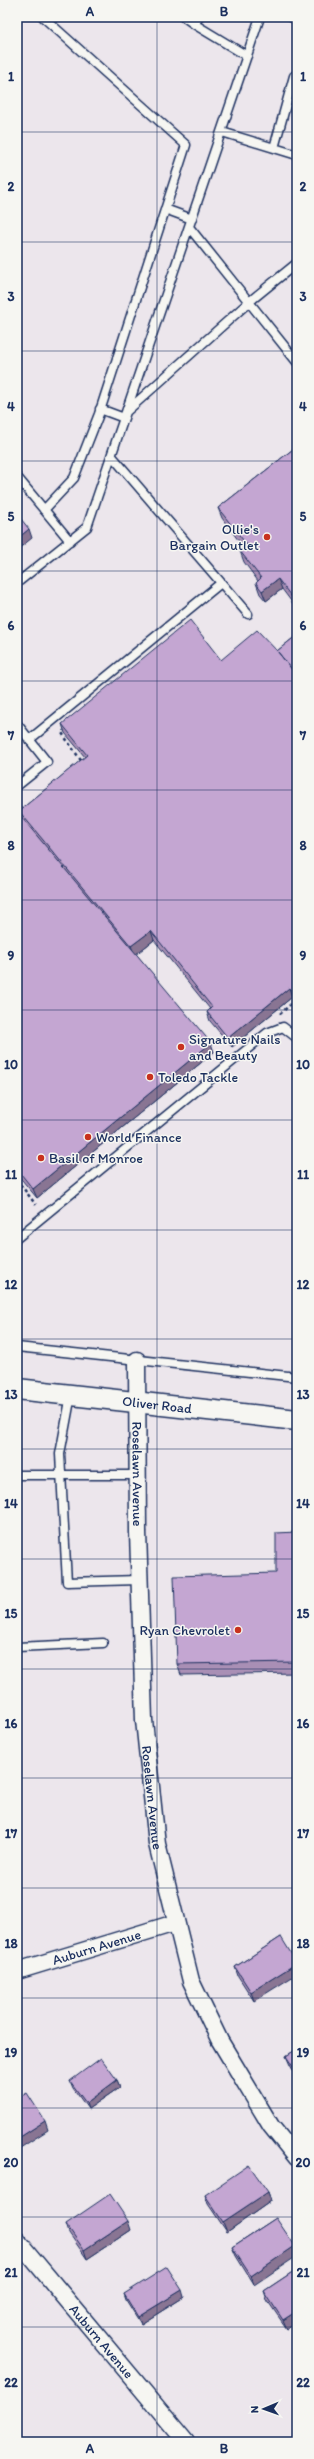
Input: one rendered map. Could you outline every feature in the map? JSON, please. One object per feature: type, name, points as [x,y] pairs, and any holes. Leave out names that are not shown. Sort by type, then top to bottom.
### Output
[{"type":"street","name":"Roselawn Avenue","points":[[137,1360],[136,1403],[139,1580],[145,1735],[157,1844],[175,1923],[191,1981],[220,2041],[271,2126],[297,2158]]},
{"type":"street","name":"Oliver Road","points":[[17,1389],[297,1420]]},
{"type":"street","name":"Auburn Avenue","points":[[17,1971],[175,1923]]},
{"type":"street","name":"Auburn Avenue","points":[[17,2240],[186,2442]]},
{"type":"lane","points":[[42,17],[186,145],[100,409],[74,478],[44,510]]},
{"type":"lane","points":[[184,17],[247,56]]},
{"type":"lane","points":[[194,24],[199,17]]},
{"type":"lane","points":[[17,583],[87,527],[260,17]]},
{"type":"lane","points":[[291,17],[297,19]]},
{"type":"lane","points":[[274,148],[294,76]]},
{"type":"lane","points":[[222,132],[297,155]]},
{"type":"lane","points":[[165,209],[190,223],[249,302],[297,362]]},
{"type":"lane","points":[[125,415],[249,302],[297,263]]},
{"type":"lane","points":[[100,409],[125,415]]},
{"type":"lane","points":[[112,456],[248,614]]},
{"type":"lane","points":[[17,477],[70,541]]},
{"type":"lane","points":[[29,740],[221,583]]},
{"type":"lane","points":[[17,724],[47,762],[17,786]]},
{"type":"lane","points":[[18,1237],[267,1034],[283,1028],[297,1038]]},
{"type":"lane","points":[[17,1346],[297,1377]]},
{"type":"lane","points":[[71,1395],[60,1454],[67,1582],[139,1580]]},
{"type":"lane","points":[[17,1475],[137,1474]]},
{"type":"lane","points":[[17,1647],[103,1644]]},
{"type":"path","points":[[68,728],[62,733],[83,764]]},
{"type":"building","name":"Ollie's Bargain Outlet","points":[[297,446],[297,604],[278,579],[262,591],[256,583],[261,578],[240,551],[247,545],[218,508]]},
{"type":"building","points":[[17,514],[29,529],[17,539]]},
{"type":"building","points":[[190,620],[221,660],[257,630],[278,652],[297,676],[297,997],[289,988],[228,1038],[207,1012],[212,1007],[151,931],[131,946],[19,811],[87,755],[62,724]]},
{"type":"building","points":[[297,635],[297,675],[277,651]]},
{"type":"building","points":[[17,812],[211,1043],[33,1189],[17,1169]]},
{"type":"building","name":"Ryan Chevrolet","points":[[297,1532],[297,1662],[177,1664],[174,1576],[276,1573],[276,1533]]},
{"type":"building","points":[[281,1937],[297,1963],[251,1992],[235,1967]]},
{"type":"building","points":[[297,2049],[297,2073],[286,2056]]},
{"type":"building","points":[[101,2058],[117,2080],[86,2103],[70,2081]]},
{"type":"building","points":[[27,2093],[45,2121],[17,2139],[17,2099]]},
{"type":"building","points":[[249,2165],[268,2192],[223,2222],[205,2195]]},
{"type":"building","points":[[110,2194],[128,2221],[84,2250],[66,2224]]},
{"type":"building","points":[[276,2218],[295,2246],[251,2276],[232,2247]]},
{"type":"building","points":[[167,2267],[182,2290],[138,2317],[124,2294]]},
{"type":"building","points":[[297,2269],[297,2311],[283,2320],[264,2291]]},
{"type":"place","name":"Ollie's Bargain Outlet","points":[[267,537]]},
{"type":"place","name":"Signature Nails and Beauty","points":[[181,1047]]},
{"type":"place","name":"Toledo Tackle","points":[[150,1077]]},
{"type":"place","name":"World Finance","points":[[88,1137]]},
{"type":"place","name":"Basil of Monroe","points":[[41,1158]]},
{"type":"place","name":"Ryan Chevrolet","points":[[238,1630]]}]
